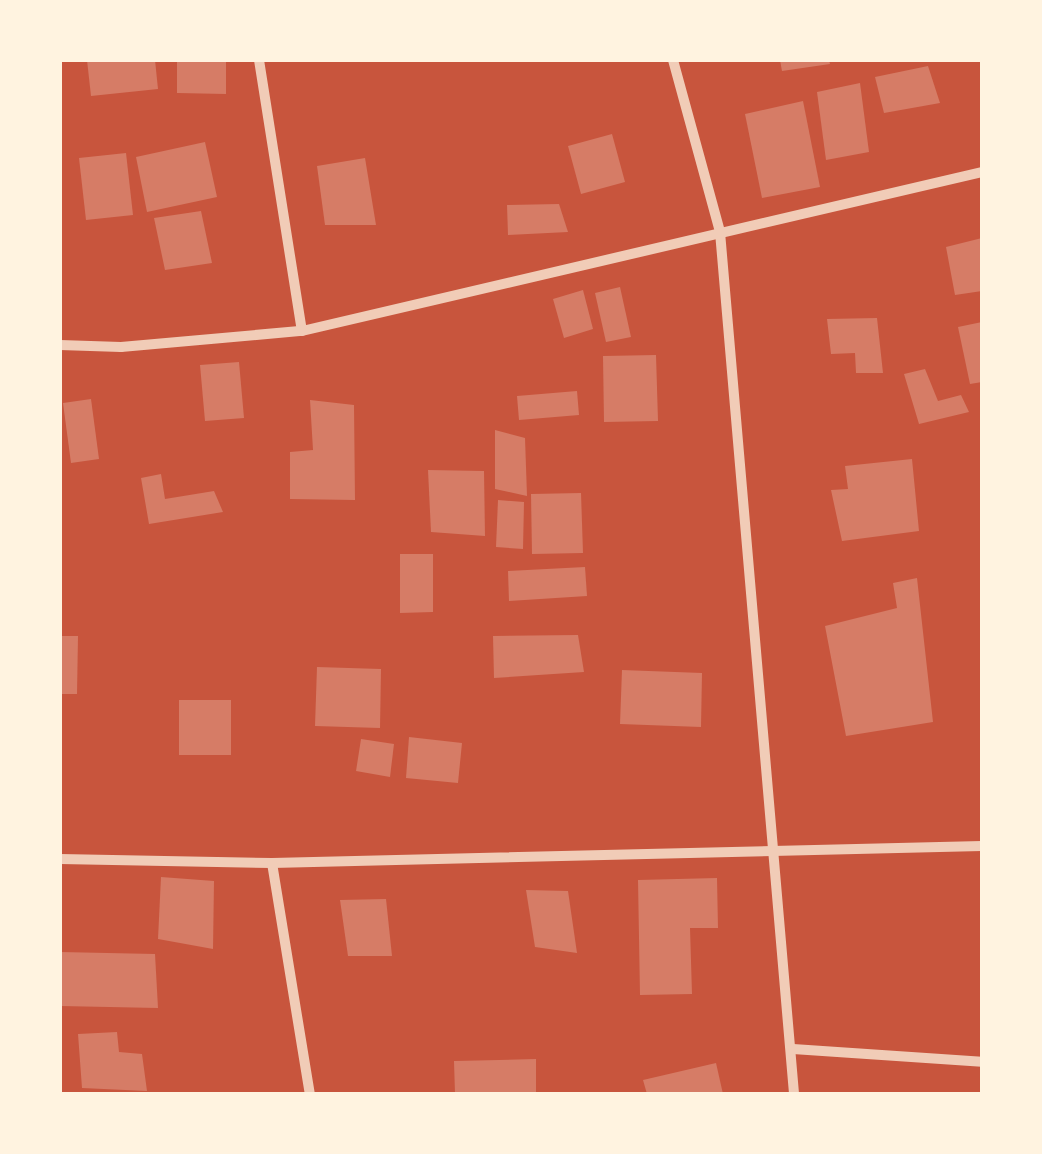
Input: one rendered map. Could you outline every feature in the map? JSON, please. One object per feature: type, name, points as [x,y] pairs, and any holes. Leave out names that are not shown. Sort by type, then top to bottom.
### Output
[{"type":"street","points":[[259,60],[302,331]]},
{"type":"street","points":[[673,60],[720,232],[776,849],[794,1094]]},
{"type":"street","points":[[60,345],[121,347],[302,331],[982,172]]},
{"type":"street","points":[[60,859],[272,863],[982,846]]},
{"type":"street","points":[[272,863],[310,1094]]},
{"type":"street","points":[[793,1049],[982,1062]]},
{"type":"building","points":[[87,60],[155,60],[158,89],[91,96]]},
{"type":"building","points":[[177,60],[226,60],[226,94],[177,93]]},
{"type":"building","points":[[780,60],[829,60],[830,64],[782,71]]},
{"type":"building","points":[[928,66],[940,103],[884,113],[875,77]]},
{"type":"building","points":[[860,83],[869,152],[826,160],[817,92]]},
{"type":"building","points":[[803,101],[820,187],[762,198],[745,114]]},
{"type":"building","points":[[612,134],[625,182],[581,194],[568,146]]},
{"type":"building","points":[[205,142],[217,197],[147,212],[136,157]]},
{"type":"building","points":[[126,153],[133,215],[86,220],[79,158]]},
{"type":"building","points":[[365,158],[376,225],[325,225],[317,166]]},
{"type":"building","points":[[559,204],[568,232],[508,235],[507,205]]},
{"type":"building","points":[[201,211],[212,263],[165,270],[154,218]]},
{"type":"building","points":[[982,238],[982,291],[955,295],[946,247]]},
{"type":"building","points":[[620,287],[631,337],[606,342],[595,293]]},
{"type":"building","points":[[583,290],[593,329],[564,338],[553,299]]},
{"type":"building","points":[[877,318],[883,373],[856,373],[855,353],[831,354],[827,319]]},
{"type":"building","points":[[982,322],[982,382],[970,384],[958,327]]},
{"type":"building","points":[[656,355],[658,421],[604,422],[603,356]]},
{"type":"building","points":[[239,362],[244,418],[205,421],[200,365]]},
{"type":"building","points":[[925,369],[938,401],[961,395],[969,412],[919,424],[904,374]]},
{"type":"building","points":[[577,391],[579,415],[519,420],[517,396]]},
{"type":"building","points":[[91,399],[99,459],[71,463],[63,403]]},
{"type":"building","points":[[310,400],[354,405],[355,500],[290,499],[290,452],[313,450]]},
{"type":"building","points":[[495,430],[525,438],[527,496],[495,489]]},
{"type":"building","points":[[912,459],[919,531],[842,541],[831,490],[848,489],[845,466]]},
{"type":"building","points":[[428,470],[484,471],[485,536],[431,532]]},
{"type":"building","points":[[161,474],[165,499],[214,491],[223,512],[149,524],[141,478]]},
{"type":"building","points":[[581,493],[583,553],[532,554],[531,494]]},
{"type":"building","points":[[498,500],[524,502],[523,549],[496,547]]},
{"type":"building","points":[[400,554],[433,554],[433,612],[400,613]]},
{"type":"building","points":[[585,567],[587,596],[509,601],[508,571]]},
{"type":"building","points":[[917,578],[933,722],[846,736],[825,626],[897,608],[893,583]]},
{"type":"building","points":[[578,635],[584,672],[494,678],[493,636]]},
{"type":"building","points":[[60,636],[78,636],[77,694],[60,694]]},
{"type":"building","points":[[317,667],[381,669],[380,728],[315,726]]},
{"type":"building","points":[[622,670],[702,673],[701,727],[620,724]]},
{"type":"building","points":[[179,700],[231,700],[231,755],[179,755]]},
{"type":"building","points":[[409,737],[462,743],[458,783],[406,778]]},
{"type":"building","points":[[361,739],[394,744],[390,777],[356,771]]},
{"type":"building","points":[[161,877],[214,881],[213,949],[158,939]]},
{"type":"building","points":[[717,878],[718,928],[690,928],[692,994],[640,995],[638,880]]},
{"type":"building","points":[[526,890],[568,891],[577,953],[535,947]]},
{"type":"building","points":[[386,899],[392,956],[348,956],[340,900]]},
{"type":"building","points":[[60,952],[155,954],[158,1008],[60,1006]]},
{"type":"building","points":[[117,1032],[119,1052],[142,1054],[147,1091],[82,1088],[78,1034]]},
{"type":"building","points":[[536,1059],[536,1094],[455,1094],[454,1061]]},
{"type":"building","points":[[716,1063],[723,1094],[647,1094],[643,1080]]}]
